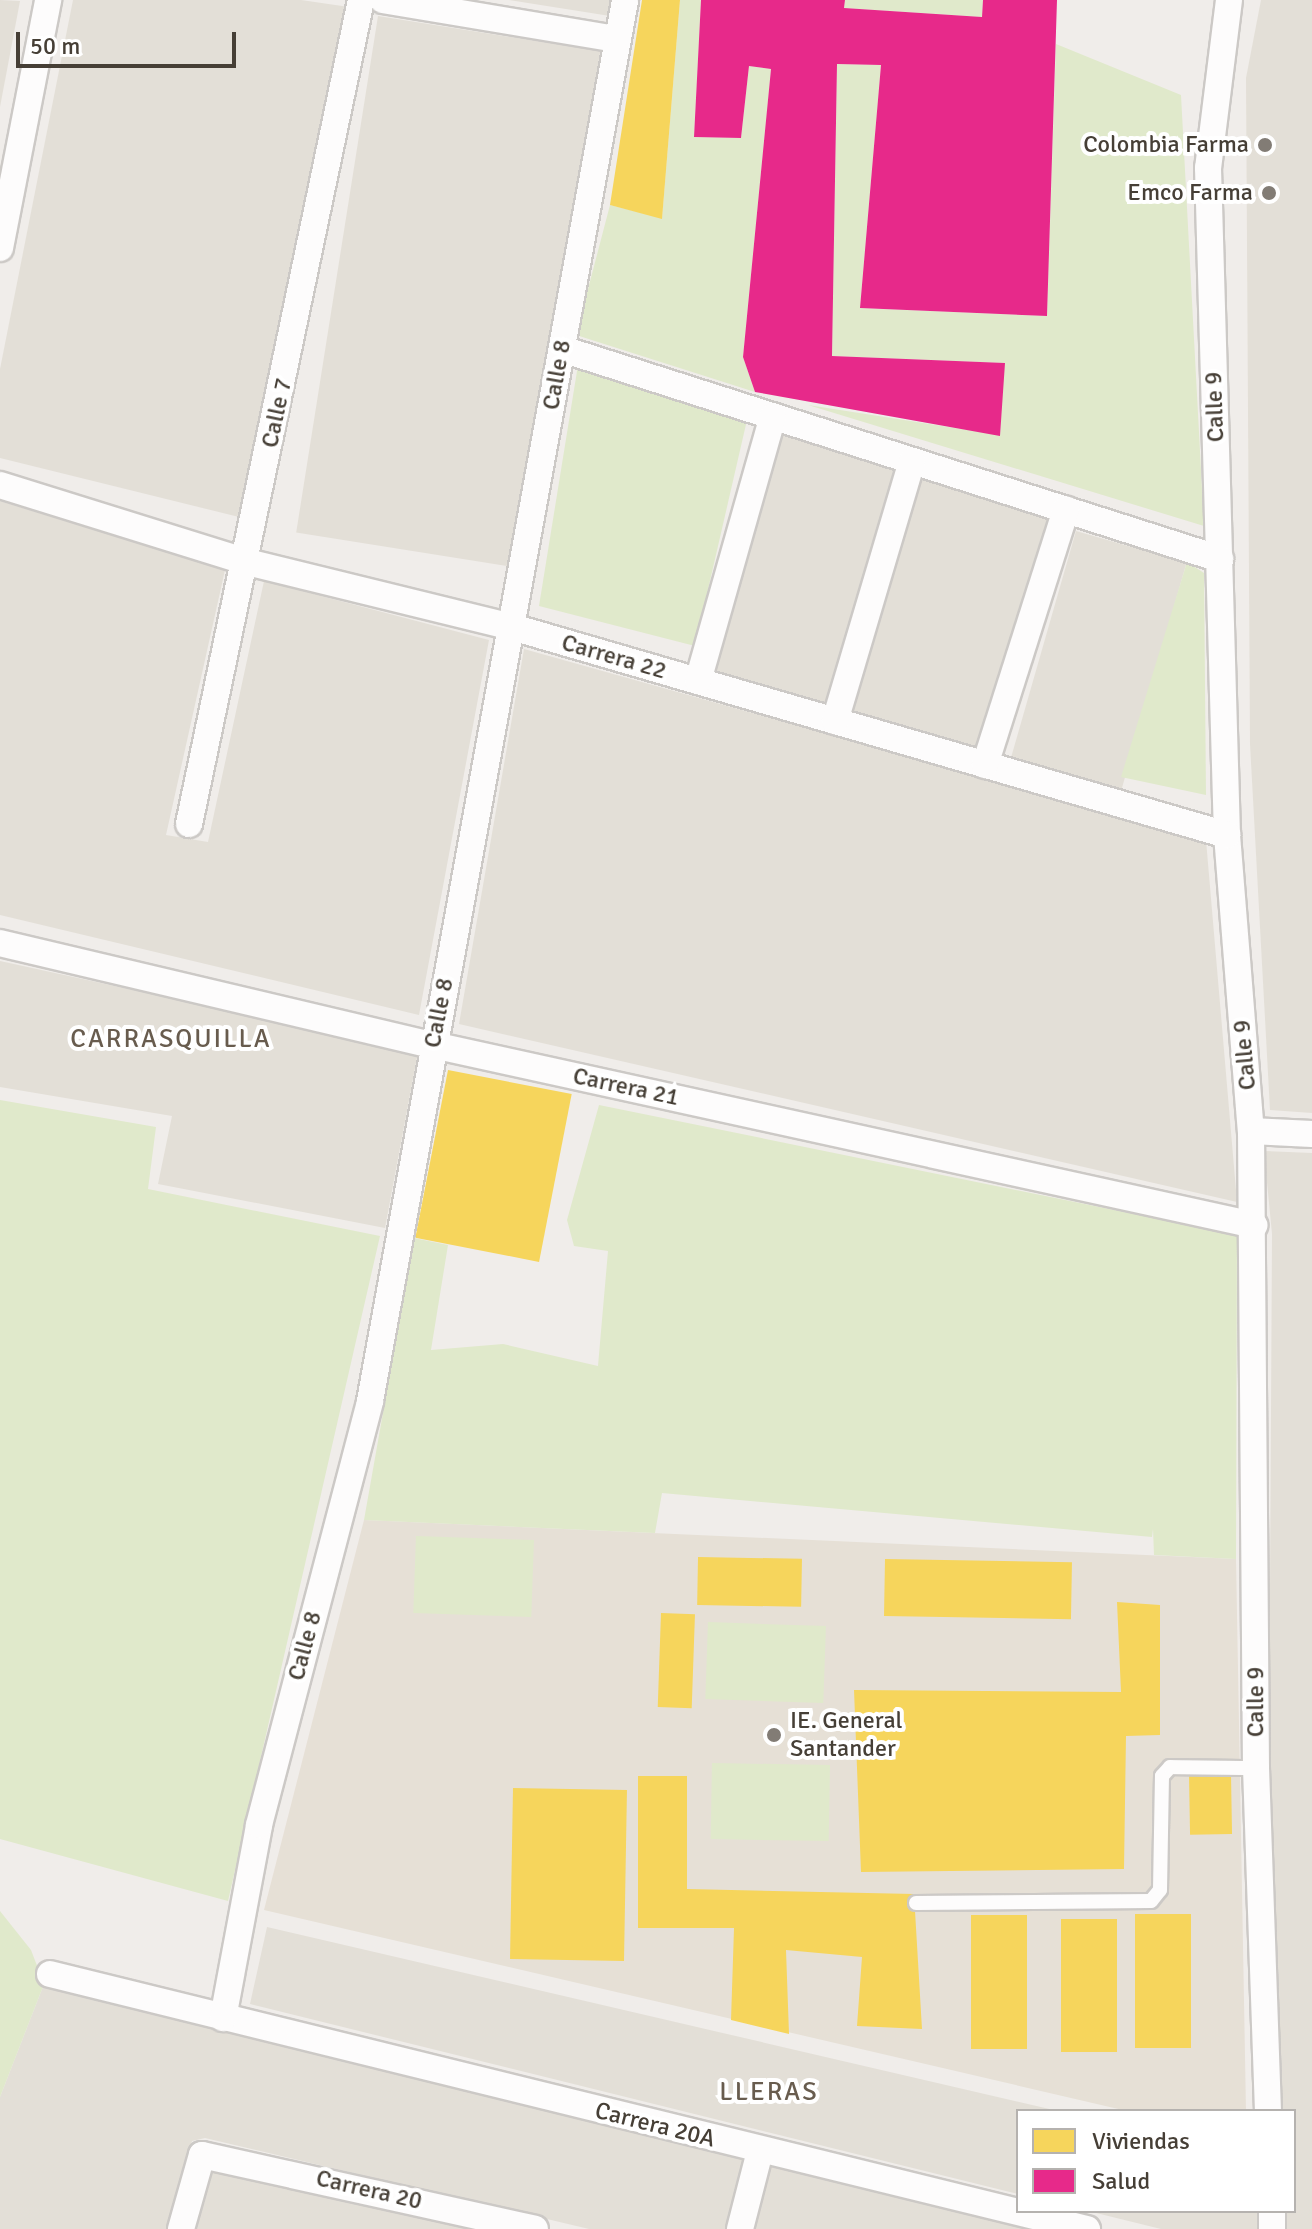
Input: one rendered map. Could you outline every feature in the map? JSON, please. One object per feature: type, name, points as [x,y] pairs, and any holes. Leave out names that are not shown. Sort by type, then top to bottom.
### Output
[{"type":"street","points":[[0,248],[48,0]]},
{"type":"street","name":"Calle 7","points":[[189,824],[247,562],[361,0]]},
{"type":"street","points":[[383,0],[412,2],[617,39]]},
{"type":"street","name":"Calle 8","points":[[223,2018],[259,1825],[370,1401],[625,0]]},
{"type":"street","name":"Calle 9","points":[[1229,0],[1208,168],[1227,835],[1251,1131],[1254,1225],[1256,1768],[1268,2109]]},
{"type":"street","points":[[562,349],[1220,559]]},
{"type":"street","points":[[698,681],[773,416]]},
{"type":"street","points":[[835,721],[912,461]]},
{"type":"street","name":"Carrera 22","points":[[0,485],[247,562],[512,627],[1227,835]]},
{"type":"street","points":[[985,765],[1066,510]]},
{"type":"street","name":"Carrera 21","points":[[0,943],[433,1045],[1254,1225]]},
{"type":"street","points":[[1251,1131],[1312,1134]]},
{"type":"street","name":"Carrera 20A","points":[[50,1974],[1016,2212]]},
{"type":"street","points":[[740,2229],[760,2151]]},
{"type":"street","name":"Carrera 20","points":[[181,2229],[202,2155],[535,2229]]},
{"type":"street","name":"Carrera 20A","points":[[1020,2213],[1087,2229]]},
{"type":"lane","points":[[916,1903],[1151,1901],[1160,1890],[1162,1776],[1170,1767],[1256,1768]]},
{"type":"shaded area","points":[[0,0],[20,1],[0,107]]},
{"type":"shaded area","points":[[73,0],[301,0],[349,7],[239,517],[0,458],[0,369]]},
{"type":"shaded area","points":[[509,0],[613,0],[610,16]]},
{"type":"shaded area","points":[[1261,0],[1312,0],[1312,1113],[1270,1110],[1250,744],[1246,78]]},
{"type":"shaded area","points":[[378,16],[600,51],[518,568],[296,533]]},
{"type":"shaded area","points":[[777,424],[905,463],[828,716],[700,676]]},
{"type":"shaded area","points":[[917,472],[1057,512],[987,758],[846,718]]},
{"type":"shaded area","points":[[0,501],[225,570],[166,835],[208,842],[264,581],[489,640],[419,1015],[0,915]]},
{"type":"shaded area","points":[[1076,531],[1187,563],[1121,791],[1010,760]]},
{"type":"shaded area","points":[[524,649],[1206,840],[1237,1202],[459,1024]]},
{"type":"shaded area","points":[[0,961],[418,1052],[385,1228],[158,1184],[172,1116],[0,1087]]},
{"type":"shaded area","points":[[1264,1151],[1312,1153],[1312,2229],[1286,2229],[1285,2213],[1296,2213],[1296,2109],[1282,2109],[1269,1766],[1272,1234]]},
{"type":"shaded area","name":"IE. General Santander","points":[[364,1520],[1236,1559],[1246,2109],[1118,2109],[264,1910]]},
{"type":"shaded area","points":[[267,1927],[1049,2109],[1016,2109],[1016,2194],[250,2004]]},
{"type":"shaded area","points":[[44,1984],[746,2158],[730,2229],[589,2229],[205,2138],[192,2141],[168,2229],[0,2229],[0,2097]]},
{"type":"shaded area","points":[[767,2163],[1035,2229],[751,2229]]},
{"type":"shaded area","points":[[215,2167],[489,2229],[193,2229],[204,2176]]},
{"type":"shaded area","points":[[1096,2213],[1257,2213],[1258,2229],[1161,2229]]},
{"type":"green space","points":[[680,0],[701,0],[694,137],[741,138],[749,66],[771,69],[743,357],[755,392],[576,335],[610,205],[662,218]]},
{"type":"green space","points":[[845,0],[983,0],[982,17],[844,8]]},
{"type":"green space","points":[[1056,44],[1181,95],[1204,526],[808,405],[1000,435],[1004,363],[832,356],[837,64],[881,65],[860,308],[1047,316]]},
{"type":"green space","points":[[578,365],[747,420],[695,646],[539,606]]},
{"type":"green space","points":[[1187,562],[1204,573],[1206,795],[1121,777]]},
{"type":"green space","points":[[0,1100],[156,1127],[148,1189],[380,1236],[228,1901],[0,1839]]},
{"type":"green space","points":[[599,1105],[1237,1235],[1236,1559],[1154,1555],[1153,1529],[1152,1537],[662,1493],[655,1533],[364,1520],[414,1238],[448,1245],[431,1350],[503,1344],[598,1366],[608,1251],[574,1246],[567,1220]]},
{"type":"green space","points":[[416,1536],[534,1540],[531,1617],[413,1613]]},
{"type":"green space","points":[[708,1622],[826,1626],[823,1703],[705,1699]]},
{"type":"green space","points":[[712,1763],[830,1765],[829,1841],[711,1839]]},
{"type":"green space","points":[[0,1911],[31,1950],[44,1984],[0,2097]]},
{"type":"building: Viviendas","points":[[642,0],[680,0],[662,219],[610,205]]},
{"type":"building: Viviendas","points":[[448,1070],[572,1094],[539,1262],[415,1238]]},
{"type":"building: Viviendas","points":[[698,1557],[802,1559],[801,1607],[697,1605]]},
{"type":"building: Viviendas","points":[[885,1559],[1072,1562],[1071,1619],[884,1616]]},
{"type":"building: Viviendas","points":[[1117,1602],[1160,1605],[1160,1735],[1126,1736],[1124,1869],[861,1872],[854,1690],[1121,1692]]},
{"type":"building: Viviendas","points":[[661,1613],[695,1614],[692,1708],[658,1707]]},
{"type":"building: Viviendas","points":[[1231,1774],[1232,1834],[1190,1835],[1189,1775]]},
{"type":"building: Viviendas","points":[[638,1776],[687,1776],[687,1889],[914,1894],[922,2029],[857,2026],[862,1957],[786,1950],[789,2034],[731,2020],[734,1928],[638,1928]]},
{"type":"building: Viviendas","points":[[513,1788],[627,1790],[624,1961],[510,1959]]},
{"type":"building: Viviendas","points":[[1135,1914],[1191,1914],[1191,2048],[1135,2048]]},
{"type":"building: Viviendas","points":[[971,1915],[1027,1915],[1027,2049],[971,2049]]},
{"type":"building: Viviendas","points":[[1061,1919],[1117,1919],[1117,2052],[1061,2052]]},
{"type":"building: Salud","points":[[701,0],[845,0],[844,8],[982,17],[983,0],[1057,0],[1047,316],[860,308],[881,65],[837,64],[832,356],[1005,363],[1000,436],[755,392],[743,357],[771,69],[749,66],[741,138],[694,137]]},
{"type":"place","name":"Colombia Farma","points":[[1265,145]]},
{"type":"place","name":"Emco Farma","points":[[1269,193]]},
{"type":"place","name":"IE. General Santander","points":[[774,1735]]},
{"type":"district","name":"CARRASQUILLA","points":[[171,1040]]},
{"type":"district","name":"LLERAS","points":[[769,2093]]}]
